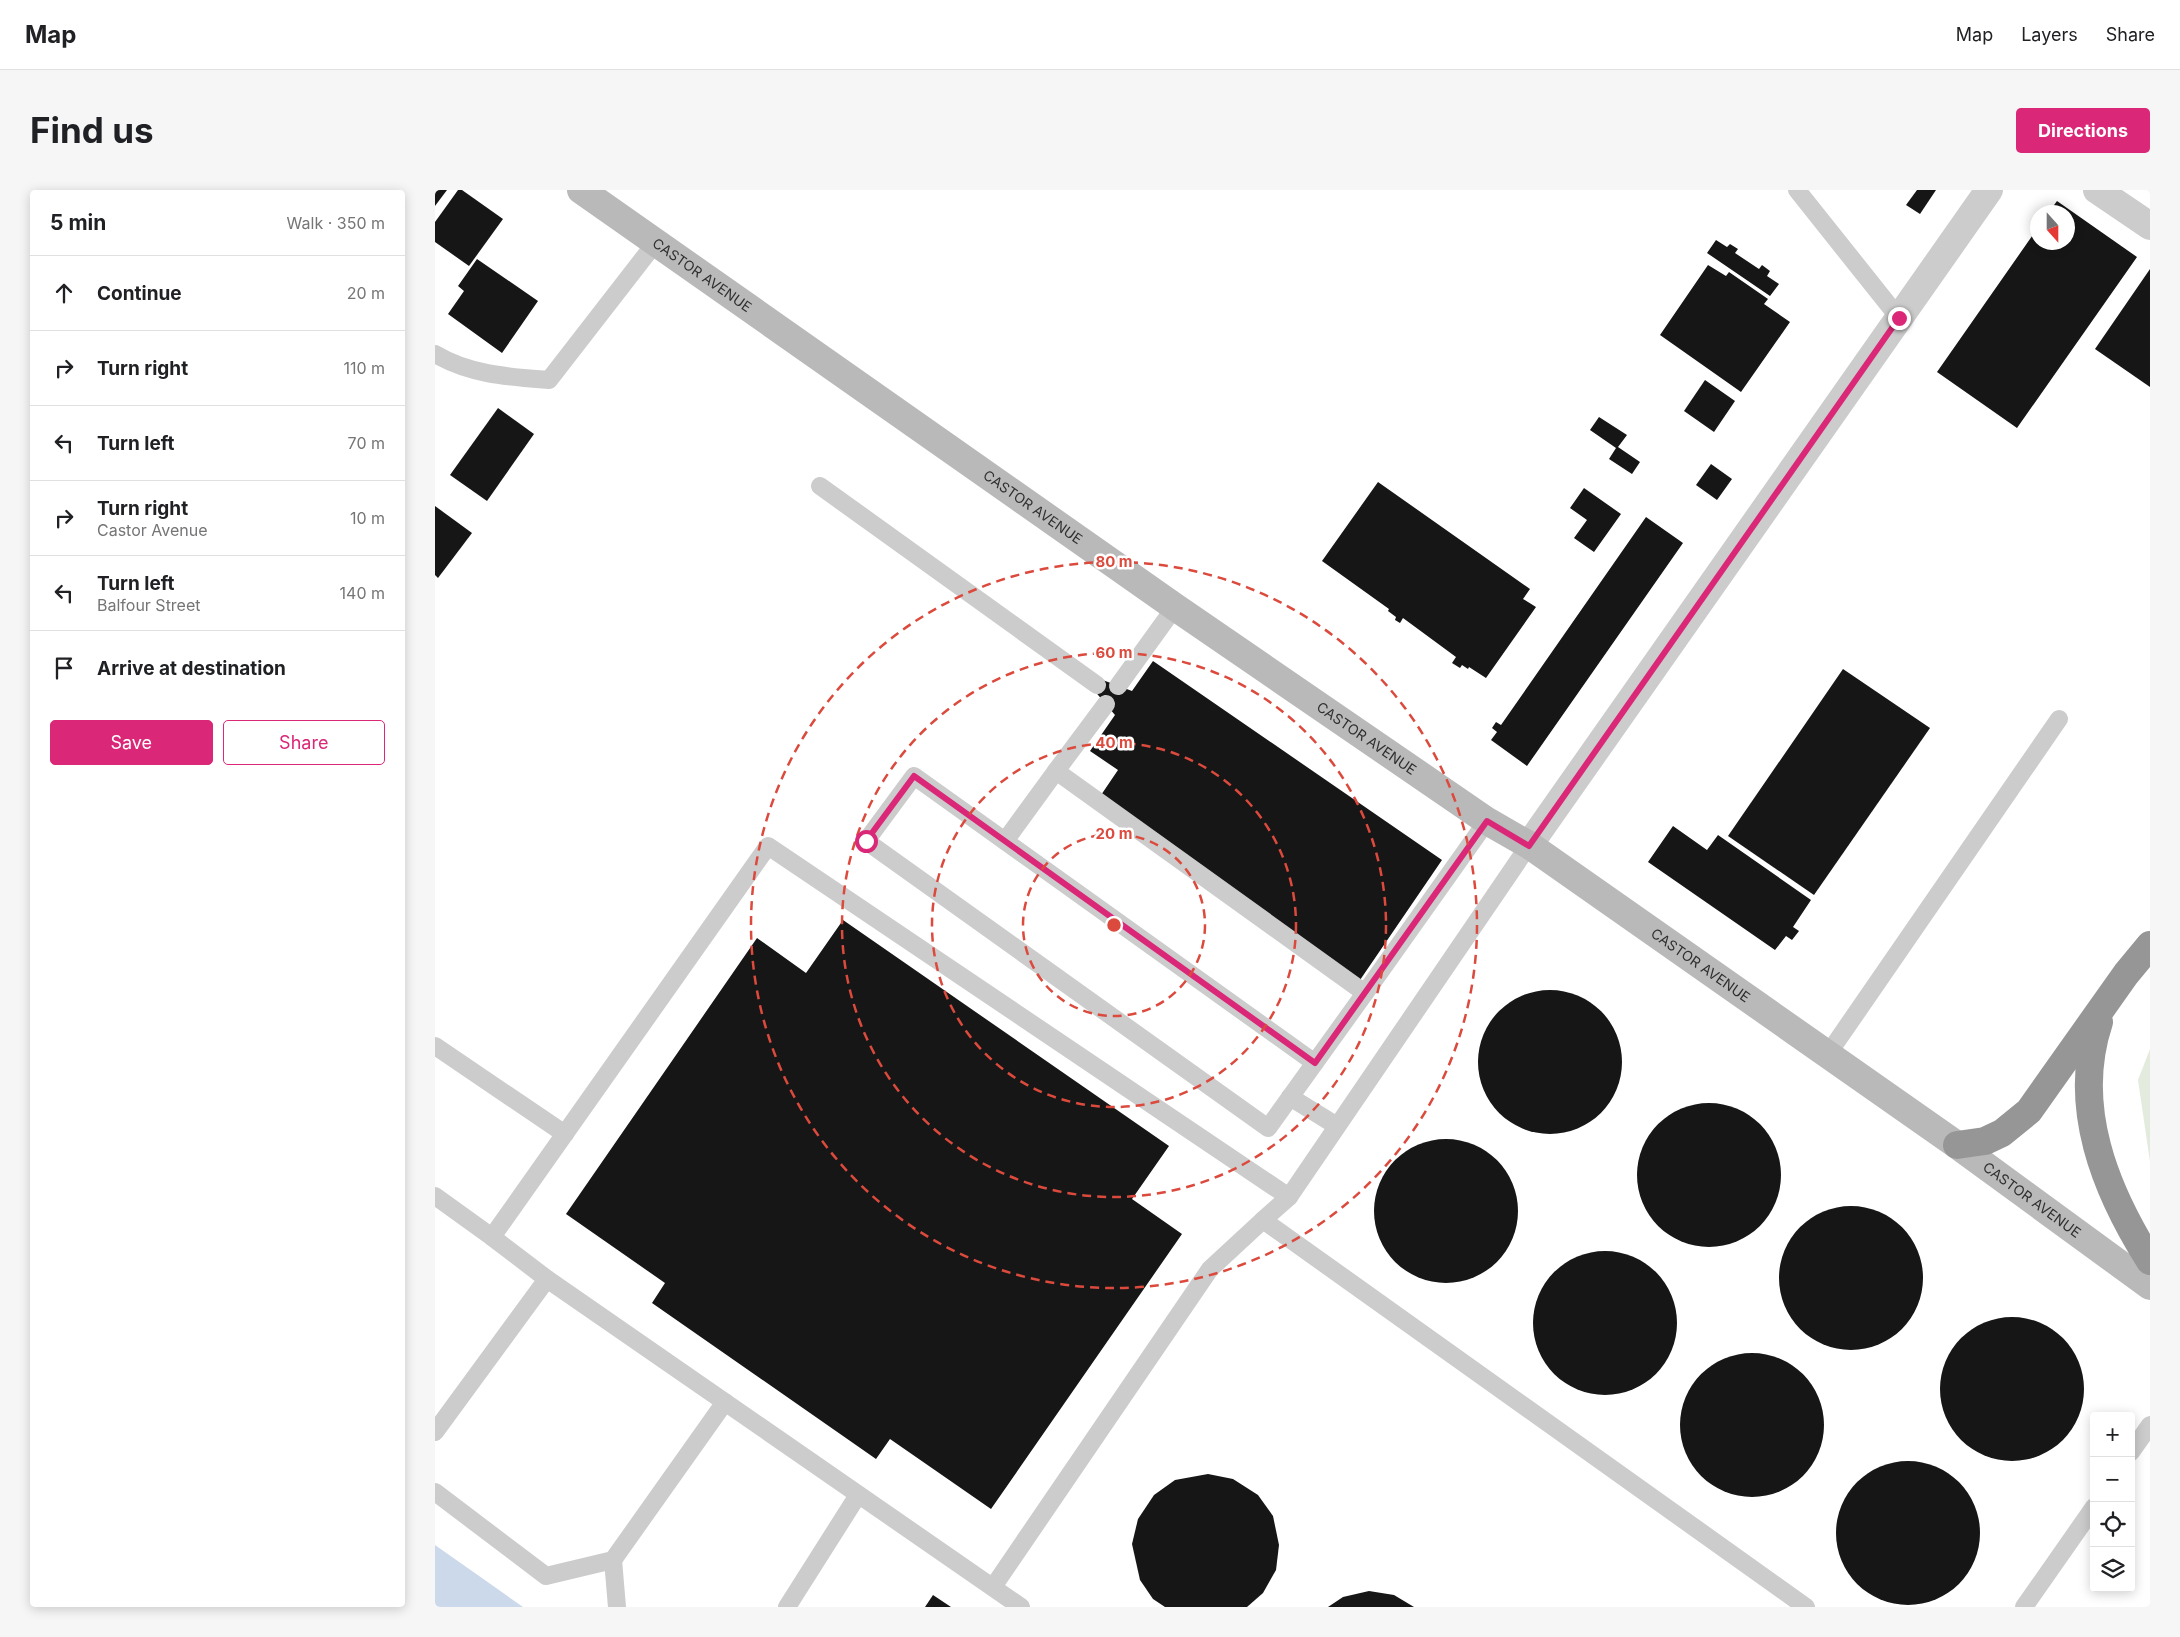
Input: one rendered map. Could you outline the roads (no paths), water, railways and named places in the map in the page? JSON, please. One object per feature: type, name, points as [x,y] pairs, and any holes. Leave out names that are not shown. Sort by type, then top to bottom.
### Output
[{"type":"highway","points":[[1957,1145],[1985,1141],[2002,1133],[2029,1111],[2126,974],[2150,945]]},
{"type":"highway","points":[[2109,1000],[2099,1024],[2093,1050],[2090,1076],[2091,1124],[2105,1177],[2130,1230],[2150,1261]]},
{"type":"street","name":"CASTOR AVENUE","points":[[581,190],[1175,607],[1487,821],[1529,846],[1828,1054],[1957,1145],[2150,1286]]},
{"type":"street","points":[[1529,846],[1989,190]]},
{"type":"street","points":[[2097,190],[2150,226]]},
{"type":"lane","points":[[1797,190],[1899,318]]},
{"type":"lane","points":[[435,354],[449,363],[490,375],[549,380],[656,242]]},
{"type":"lane","points":[[820,486],[1097,685]]},
{"type":"lane","points":[[1118,686],[1175,607]]},
{"type":"lane","points":[[1005,841],[1106,704]]},
{"type":"lane","points":[[1828,1054],[2059,719]]},
{"type":"lane","points":[[1056,771],[1365,992]]},
{"type":"lane","points":[[1315,1063],[914,776],[866,841],[1268,1128],[1315,1063],[1487,821]]},
{"type":"lane","points":[[492,1237],[768,846],[1289,1197]]},
{"type":"lane","points":[[993,1587],[1210,1269],[1289,1197],[1529,846]]},
{"type":"lane","points":[[435,1046],[565,1134]]},
{"type":"lane","points":[[1290,1097],[1337,1126]]},
{"type":"lane","points":[[435,1196],[547,1278],[1021,1607]]},
{"type":"lane","points":[[1263,1220],[1806,1607]]},
{"type":"lane","points":[[435,1432],[547,1278]]},
{"type":"lane","points":[[617,1607],[613,1560],[725,1402]]},
{"type":"lane","points":[[2135,1446],[2150,1425]]},
{"type":"lane","points":[[435,1492],[547,1576],[613,1560]]},
{"type":"lane","points":[[787,1607],[858,1495]]},
{"type":"lane","points":[[2025,1607],[2090,1513]]},
{"type":"water","points":[[435,1545],[523,1607],[435,1607]]}]
